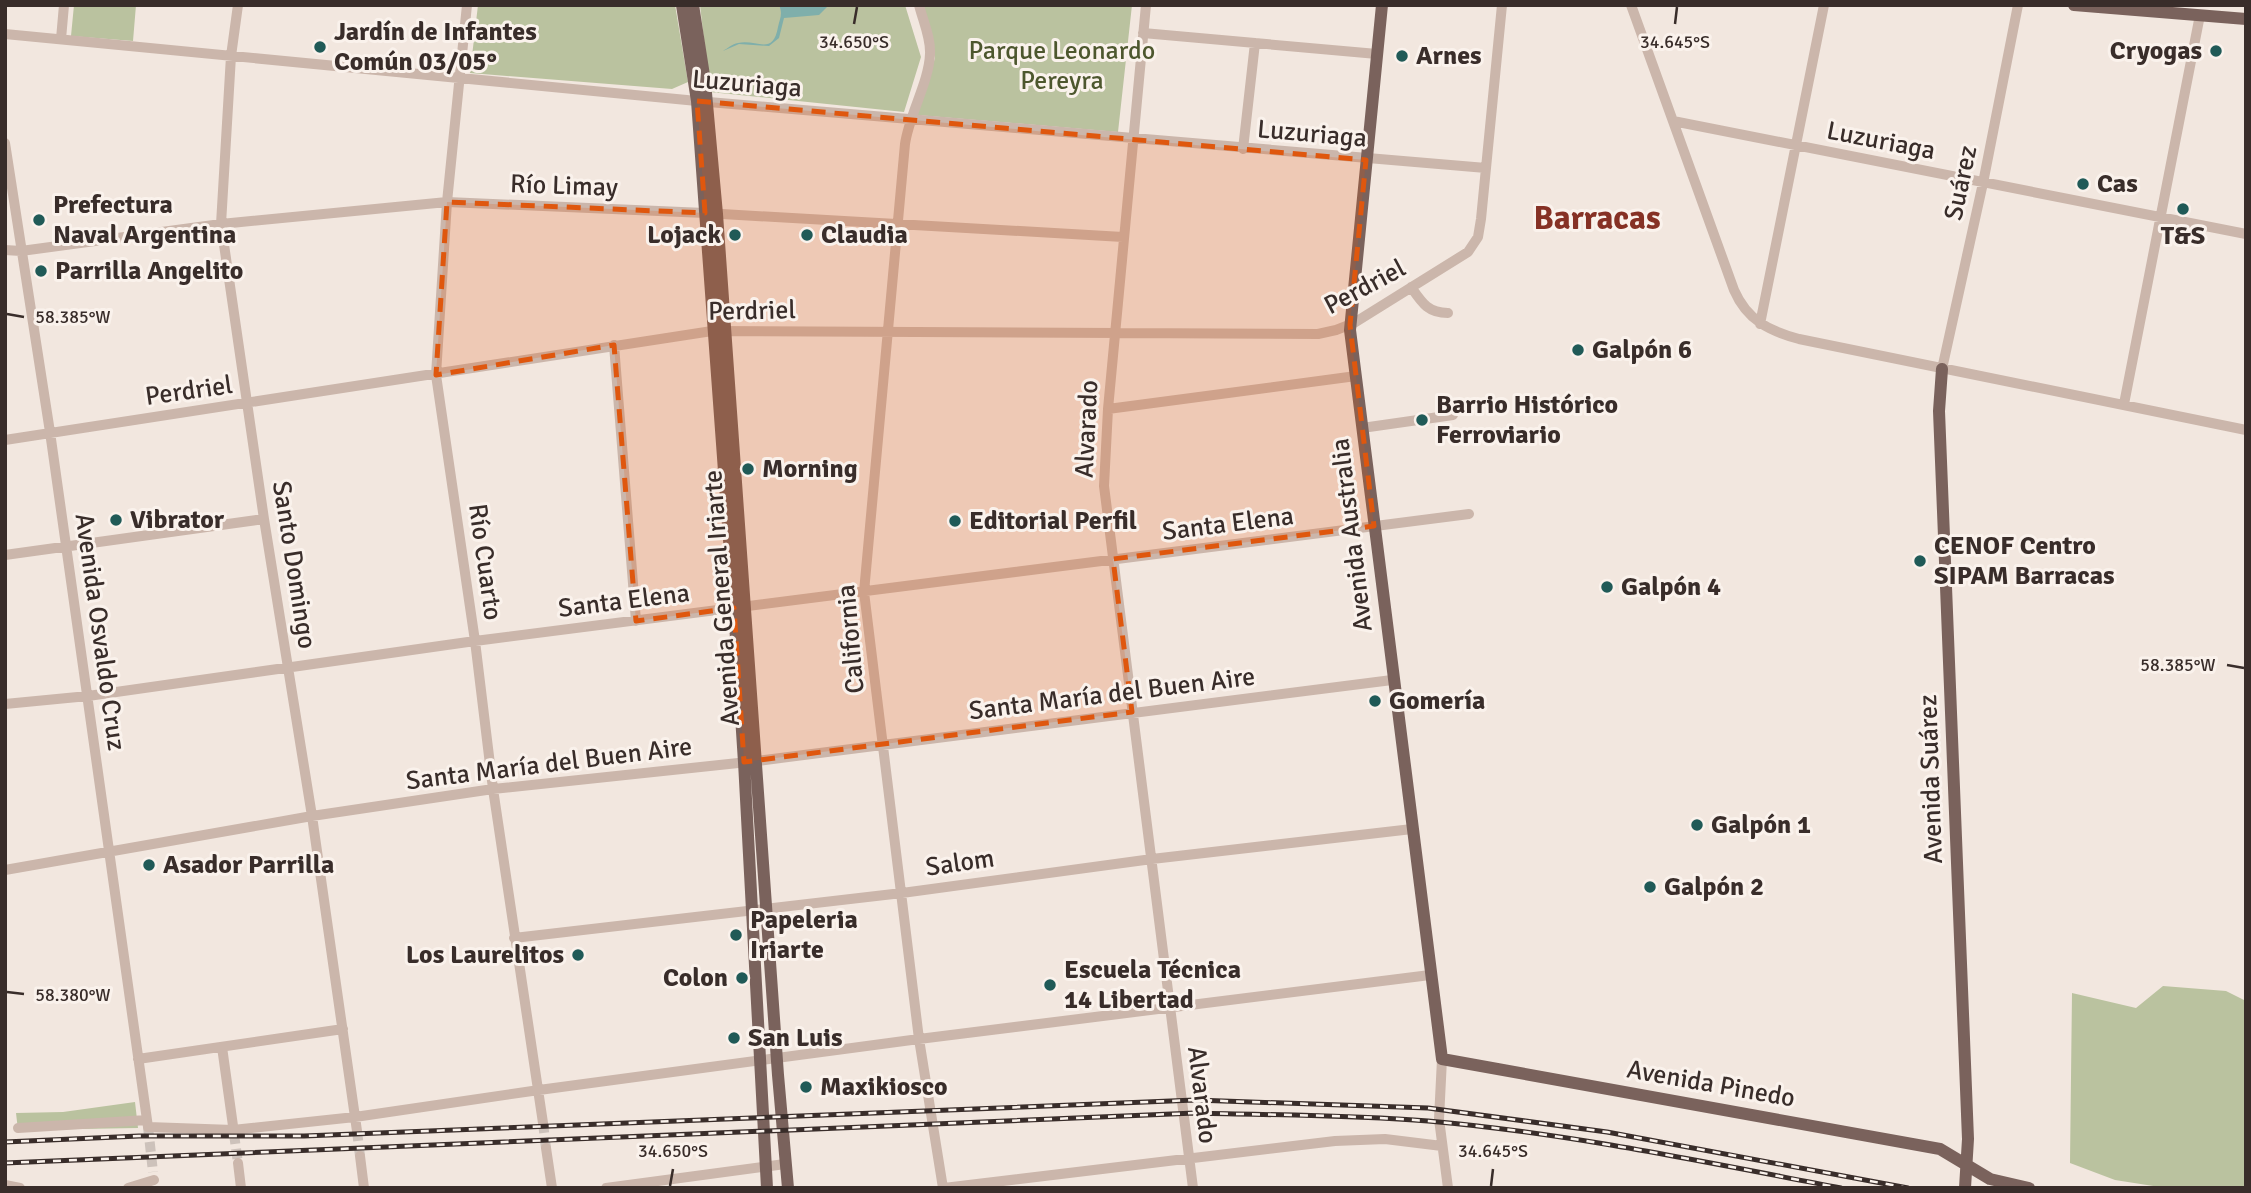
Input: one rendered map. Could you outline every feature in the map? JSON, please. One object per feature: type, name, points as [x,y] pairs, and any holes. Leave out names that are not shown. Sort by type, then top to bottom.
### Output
[{"type":"main road","name":"Avenida General Iriarte","points":[[682,5],[702,102]]},
{"type":"main road","name":"Avenida General Iriarte","points":[[693,5],[711,213],[750,762],[766,908],[788,1188]]},
{"type":"main road","name":"Avenida Australia","points":[[1382,5],[1350,325],[1392,680],[1442,1059]]},
{"type":"main road","points":[[2074,5],[2246,19]]},
{"type":"main road","name":"Avenida Suárez","points":[[1942,369],[1939,411],[1968,1165],[1965,1188]]},
{"type":"main road","name":"Avenida General Iriarte","points":[[750,762],[752,909],[768,1187]]},
{"type":"main road","name":"Avenida Pinedo","points":[[1442,1059],[1940,1149],[1990,1179],[2029,1188]]},
{"type":"street","points":[[61,39],[64,5]]},
{"type":"street","name":"Santo Domingo","points":[[238,5],[231,56],[221,224],[264,519],[290,667],[357,1131]]},
{"type":"street","name":"Río Cuarto","points":[[467,5],[447,202],[436,375],[475,641],[514,938],[543,1123]]},
{"type":"street","name":"California","points":[[919,5],[930,53],[905,144],[864,592],[919,1039],[944,1188]]},
{"type":"street","name":"Alvarado","points":[[1146,5],[1104,478],[1193,1188]]},
{"type":"street","points":[[1486,169],[1502,5]]},
{"type":"street","points":[[1631,5],[1739,301],[1746,312],[1760,324],[1799,339],[2246,430]]},
{"type":"street","points":[[1760,324],[1824,5]]},
{"type":"street","name":"Suárez","points":[[1942,369],[1983,183],[2018,5]]},
{"type":"street","points":[[2124,404],[2200,15]]},
{"type":"street","points":[[1143,33],[1377,54]]},
{"type":"street","name":"Luzuriaga","points":[[5,34],[702,102],[1486,169]]},
{"type":"street","points":[[1243,149],[1255,43]]},
{"type":"street","name":"Luzuriaga","points":[[1673,121],[2246,234]]},
{"type":"street","name":"Avenida Osvaldo Cruz","points":[[5,144],[111,851],[147,1124]]},
{"type":"street","name":"Perdriel","points":[[5,440],[719,331],[1318,334],[1350,325],[1468,252],[1478,237],[1486,169]]},
{"type":"street","name":"Río Limay","points":[[5,250],[22,251],[221,224],[447,202],[711,213],[1124,237]]},
{"type":"street","points":[[1411,287],[1427,309],[1448,313]]},
{"type":"street","points":[[614,345],[636,621]]},
{"type":"street","points":[[1108,410],[1356,376]]},
{"type":"street","points":[[1363,428],[1454,415]]},
{"type":"street","name":"Santa Elena","points":[[5,704],[1469,514]]},
{"type":"street","points":[[5,555],[264,519]]},
{"type":"street","name":"Santa María del Buen Aire","points":[[5,870],[312,816],[493,789],[750,762],[1392,680]]},
{"type":"street","name":"Salom","points":[[514,938],[1412,829]]},
{"type":"street","points":[[18,1128],[147,1124],[234,1132],[1169,1006],[1430,975]]},
{"type":"street","points":[[138,1059],[343,1029]]},
{"type":"street","points":[[222,1047],[234,1132]]},
{"type":"street","points":[[1442,1059],[1438,1101],[1448,1188]]},
{"type":"street","points":[[944,1188],[1360,1139],[1442,1146]]},
{"type":"street","points":[[546,1148],[552,1188]]},
{"type":"street","points":[[360,1156],[364,1188]]},
{"type":"street","points":[[238,1163],[241,1188]]},
{"type":"street","points":[[606,1188],[785,1164]]},
{"type":"street","points":[[128,1188],[154,1180]]},
{"type":"street","points":[[5,1185],[20,1188]]},
{"type":"highlighted area","points":[[697,101],[1366,160],[1350,325],[1374,526],[1113,559],[1132,712],[744,762],[734,608],[636,621],[614,345],[436,375],[447,202],[705,213]]},
{"type":"green space","points":[[74,5],[136,5],[133,41],[71,36]]},
{"type":"green space","points":[[478,5],[675,5],[688,82],[672,89],[470,73]]},
{"type":"green space","name":"Parque Leonardo Pereyra","points":[[700,5],[905,5],[921,57],[904,112],[710,92]]},
{"type":"green space","name":"Parque Leonardo Pereyra","points":[[920,5],[1132,5],[1118,132],[917,115],[935,58]]},
{"type":"green space","points":[[2163,986],[2226,991],[2246,1001],[2246,1188],[2166,1188],[2115,1180],[2070,1163],[2072,993],[2136,1008]]},
{"type":"green space","points":[[135,1102],[138,1128],[18,1130],[16,1113],[63,1112]]},
{"type":"water","points":[[779,5],[828,6],[819,15],[784,18],[779,38],[769,46],[739,44],[723,51],[738,43],[768,44],[772,41],[781,16]]},
{"type":"tunnel","points":[[543,1123],[546,1148]]},
{"type":"tunnel","points":[[148,1127],[153,1172]]},
{"type":"tunnel","points":[[357,1131],[360,1156]]},
{"type":"tunnel","points":[[234,1134],[238,1163]]},
{"type":"railway","points":[[5,1142],[139,1136],[304,1136],[1195,1100],[1428,1108],[1607,1132],[1908,1188]]},
{"type":"railway","points":[[5,1163],[1195,1113],[1370,1118],[1480,1126],[1635,1149],[1841,1188]]},
{"type":"place","name":"Jardín de Infantes Común 03/05°","points":[[320,47]]},
{"type":"place","name":"Cryogas","points":[[2216,51]]},
{"type":"place","name":"Arnes","points":[[1402,56]]},
{"type":"place","name":"Cas","points":[[2083,184]]},
{"type":"place","name":"T&S","points":[[2183,209]]},
{"type":"place","name":"Prefectura Naval Argentina","points":[[39,220]]},
{"type":"place","name":"Lojack","points":[[735,235]]},
{"type":"place","name":"Claudia","points":[[807,235]]},
{"type":"place","name":"Parrilla Angelito","points":[[41,271]]},
{"type":"place","name":"Galpón 6","points":[[1578,350]]},
{"type":"place","name":"Barrio Histórico Ferroviario","points":[[1422,420]]},
{"type":"place","name":"Morning","points":[[748,469]]},
{"type":"place","name":"Vibrator","points":[[116,520]]},
{"type":"place","name":"Editorial Perfil","points":[[955,521]]},
{"type":"place","name":"CENOF Centro SIPAM Barracas","points":[[1920,561]]},
{"type":"place","name":"Galpón 4","points":[[1607,587]]},
{"type":"place","name":"Gomería","points":[[1375,701]]},
{"type":"place","name":"Galpón 1","points":[[1697,825]]},
{"type":"place","name":"Asador Parrilla","points":[[149,865]]},
{"type":"place","name":"Galpón 2","points":[[1650,887]]},
{"type":"place","name":"Papeleria Iriarte","points":[[736,935]]},
{"type":"place","name":"Los Laurelitos","points":[[578,955]]},
{"type":"place","name":"Colon","points":[[742,978]]},
{"type":"place","name":"Escuela Técnica 14 Libertad","points":[[1050,985]]},
{"type":"place","name":"San Luis","points":[[734,1038]]},
{"type":"place","name":"Maxikiosco","points":[[806,1087]]},
{"type":"district","name":"Barracas","points":[[1597,218]]}]
